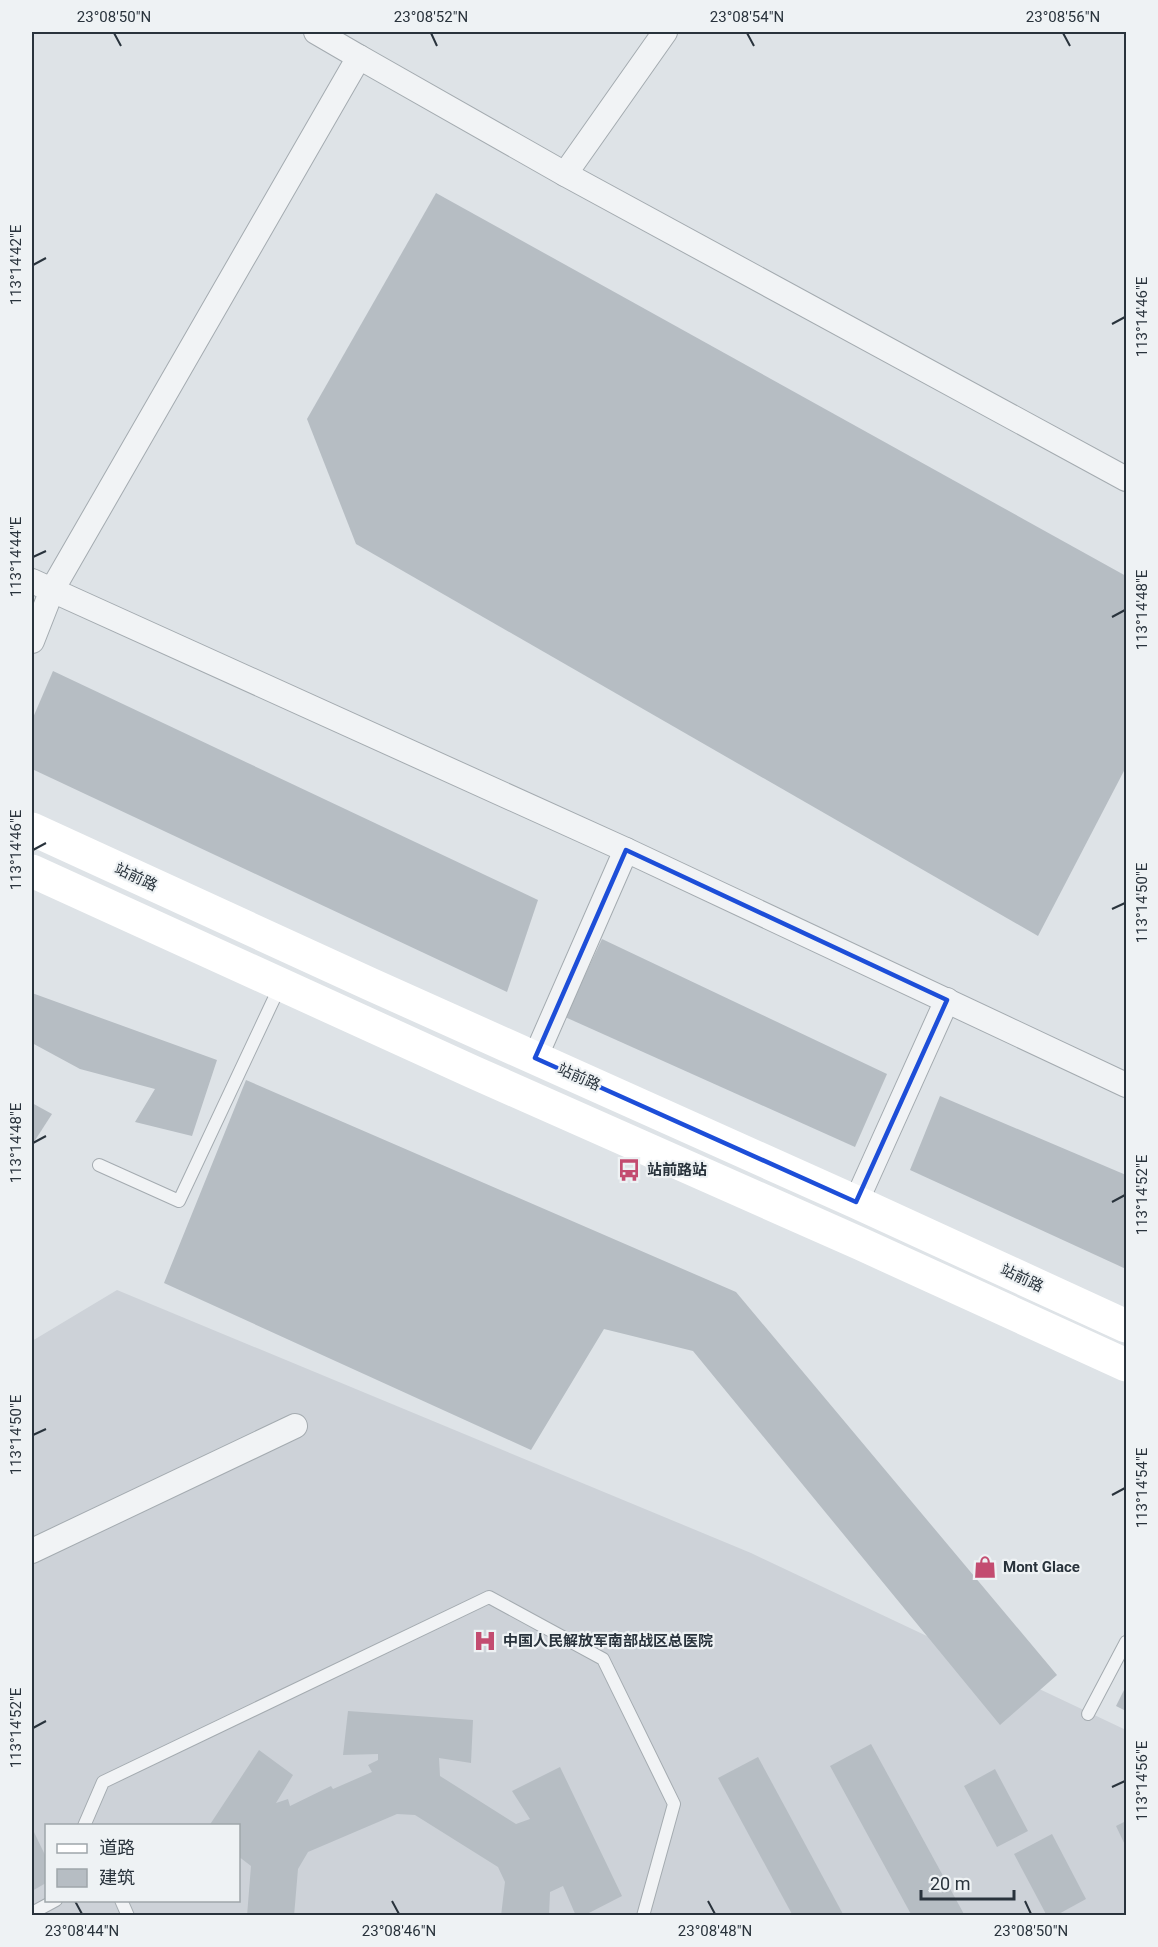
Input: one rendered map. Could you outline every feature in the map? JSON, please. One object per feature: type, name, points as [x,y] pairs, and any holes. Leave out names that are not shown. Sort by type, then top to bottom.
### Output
[{"type":"street","points":[[316,32],[565,174],[1126,479]]},
{"type":"street","points":[[565,174],[665,32]]},
{"type":"street","points":[[32,641],[42,586],[359,57]]},
{"type":"street","points":[[42,586],[626,850],[1126,1084]]},
{"type":"street","name":"站前路","points":[[32,829],[1126,1326]]},
{"type":"street","points":[[535,1058],[626,850]]},
{"type":"street","points":[[32,872],[1126,1365]]},
{"type":"street","points":[[856,1202],[947,1000]]},
{"type":"street","points":[[32,1551],[295,1426]]},
{"type":"lane","points":[[99,1165],[179,1201],[281,985]]},
{"type":"lane","points":[[85,1824],[103,1782],[489,1597],[603,1659],[674,1804],[643,1916]]},
{"type":"lane","points":[[1088,1714],[1126,1642]]},
{"type":"lane","points":[[32,1914],[53,1902]]},
{"type":"lane","points":[[122,1902],[128,1916]]},
{"type":"highlighted area","points":[[626,850],[947,1000],[856,1202],[535,1058]]},
{"type":"shaded area","name":"中国人民解放军南部战区总医院","points":[[117,1290],[751,1553],[1126,1730],[1126,1915],[32,1915],[32,1341]]},
{"type":"building","points":[[436,193],[1126,576],[1126,767],[1038,936],[356,544],[307,419]]},
{"type":"building","points":[[53,671],[538,900],[507,992],[32,769],[32,720]]},
{"type":"building","points":[[602,939],[887,1074],[855,1147],[565,1017]]},
{"type":"building","points":[[32,993],[217,1060],[192,1136],[135,1122],[155,1089],[80,1069],[32,1043]]},
{"type":"building","points":[[246,1080],[736,1292],[1057,1675],[1000,1725],[693,1351],[604,1329],[531,1450],[164,1283]]},
{"type":"building","points":[[940,1096],[1126,1175],[1126,1269],[910,1170]]},
{"type":"building","points":[[32,1103],[52,1114],[32,1145]]},
{"type":"building","points":[[1126,1686],[1126,1711],[1116,1706]]},
{"type":"building","points":[[348,1711],[473,1720],[471,1763],[439,1758],[440,1776],[516,1824],[530,1819],[512,1791],[560,1767],[622,1896],[583,1916],[576,1916],[563,1886],[550,1892],[549,1916],[501,1916],[505,1882],[498,1867],[415,1815],[397,1814],[308,1852],[298,1869],[294,1916],[247,1916],[251,1866],[240,1858],[240,1824],[210,1824],[259,1750],[293,1775],[276,1803],[288,1799],[290,1806],[331,1786],[333,1789],[372,1772],[368,1765],[378,1760],[378,1754],[343,1755]]},
{"type":"building","points":[[871,1744],[965,1916],[912,1916],[830,1766]]},
{"type":"building","points":[[758,1757],[844,1916],[793,1916],[718,1778]]},
{"type":"building","points":[[995,1769],[1028,1831],[997,1847],[964,1786]]},
{"type":"building","points":[[1126,1821],[1126,1847],[1116,1826]]},
{"type":"building","points":[[32,1828],[45,1855],[45,1884],[32,1891]]},
{"type":"building","points":[[1052,1834],[1086,1899],[1055,1916],[1047,1916],[1014,1854]]},
{"type":"place","name":"站前路站","points":[[629,1170]]},
{"type":"place","name":"Mont Glace","points":[[985,1567]]},
{"type":"place","name":"中国人民解放军南部战区总医院","points":[[485,1641]]}]
